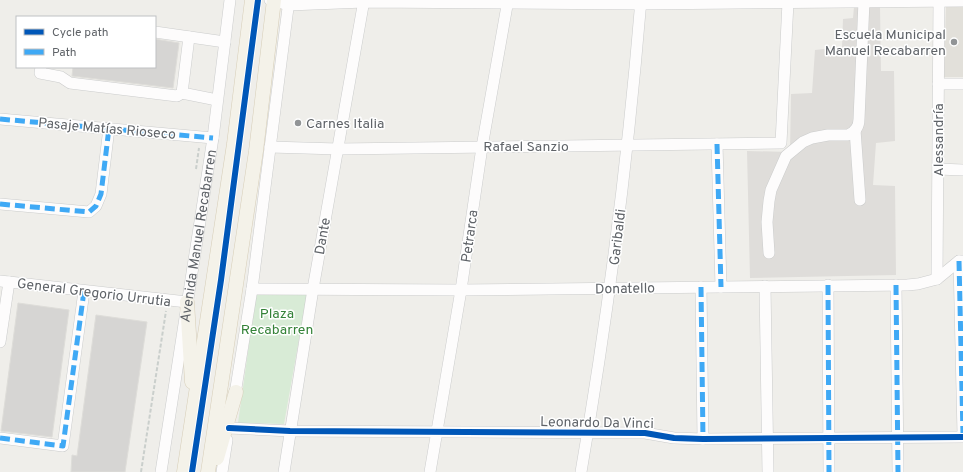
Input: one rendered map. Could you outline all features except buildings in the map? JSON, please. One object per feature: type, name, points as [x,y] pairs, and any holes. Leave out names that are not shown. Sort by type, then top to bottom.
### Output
[{"type":"main road","name":"Avenida Manuel Recabarren","points":[[184,472],[234,144],[252,0]]},
{"type":"main road","points":[[208,472],[255,158],[272,0]]},
{"type":"main road","points":[[187,302],[194,407]]},
{"type":"main road","points":[[214,472],[236,392]]},
{"type":"street","name":"Avenida Manuel Recabarren","points":[[161,472],[213,138],[230,0]]},
{"type":"street","points":[[272,0],[289,3],[364,1],[963,1]]},
{"type":"street","name":"Alessandría","points":[[937,279],[939,0]]},
{"type":"street","name":"Dante","points":[[284,472],[313,289],[364,1]]},
{"type":"street","points":[[769,253],[767,222],[769,201],[771,190],[786,156],[803,142],[812,138],[828,135],[848,135],[858,127],[864,1]]},
{"type":"street","name":"Petrarca","points":[[430,472],[462,290],[482,147],[508,2]]},
{"type":"street","name":"Garibaldi","points":[[582,472],[611,288],[628,146],[641,2]]},
{"type":"street","name":"Rafael Sanzio","points":[[270,147],[338,149],[781,143],[788,2]]},
{"type":"street","points":[[222,472],[252,289],[289,3]]},
{"type":"street","points":[[156,32],[225,42]]},
{"type":"street","points":[[182,93],[189,37]]},
{"type":"street","points":[[41,68],[40,73],[61,77],[70,83],[177,96],[182,93],[217,100]]},
{"type":"street","points":[[938,84],[963,84]]},
{"type":"street","name":"Pasaje Matías Rioseco","points":[[0,119],[213,138]]},
{"type":"street","points":[[0,204],[89,212],[96,206],[100,194],[109,128]]},
{"type":"street","points":[[855,130],[860,200]]},
{"type":"street","points":[[717,144],[721,287]]},
{"type":"street","points":[[938,169],[963,170]]},
{"type":"street","points":[[937,279],[961,261]]},
{"type":"street","points":[[961,261],[963,436]]},
{"type":"street","name":"Donatello","points":[[252,289],[462,290],[828,286],[918,284],[937,279]]},
{"type":"street","points":[[0,342],[5,281]]},
{"type":"street","name":"General Gregorio Urrutia","points":[[5,281],[187,302]]},
{"type":"street","points":[[896,285],[898,472]]},
{"type":"street","points":[[765,286],[768,472]]},
{"type":"street","points":[[828,286],[829,472]]},
{"type":"street","points":[[701,287],[703,439]]},
{"type":"street","points":[[0,438],[63,446],[84,291]]},
{"type":"street","name":"Leonardo Da Vinci","points":[[229,428],[290,431],[644,433],[674,438],[703,439],[963,436]]},
{"type":"shaded area","points":[[854,7],[880,7],[881,71],[894,71],[895,141],[876,143],[873,185],[895,186],[896,275],[750,278],[747,151],[790,152],[791,94],[812,93],[815,50],[842,47],[843,19],[853,18]]},
{"type":"shaded area","name":"Escuela Municipal Manuel Recabarren","points":[[946,7],[963,7],[963,77],[944,77]]},
{"type":"green space","name":"Plaza Recabarren","points":[[256,294],[307,294],[284,424],[238,423]]},
{"type":"marked path","points":[[0,119],[213,138]]},
{"type":"marked path","points":[[0,204],[89,212],[96,206],[101,194],[109,128]]},
{"type":"marked path","points":[[717,144],[721,287]]},
{"type":"marked path","points":[[959,261],[963,434]]},
{"type":"marked path","points":[[828,285],[829,472]]},
{"type":"marked path","points":[[896,285],[898,472]]},
{"type":"marked path","points":[[701,287],[703,439]]},
{"type":"marked path","points":[[0,438],[63,446],[84,291]]},
{"type":"cycle path","points":[[192,472],[221,280],[258,0]]},
{"type":"cycle path","points":[[229,428],[290,431],[645,433],[674,438],[703,439],[963,437]]},
{"type":"place","name":"Escuela Municipal Manuel Recabarren","points":[[954,42]]},
{"type":"place","name":"Carnes Italia","points":[[298,123]]}]
